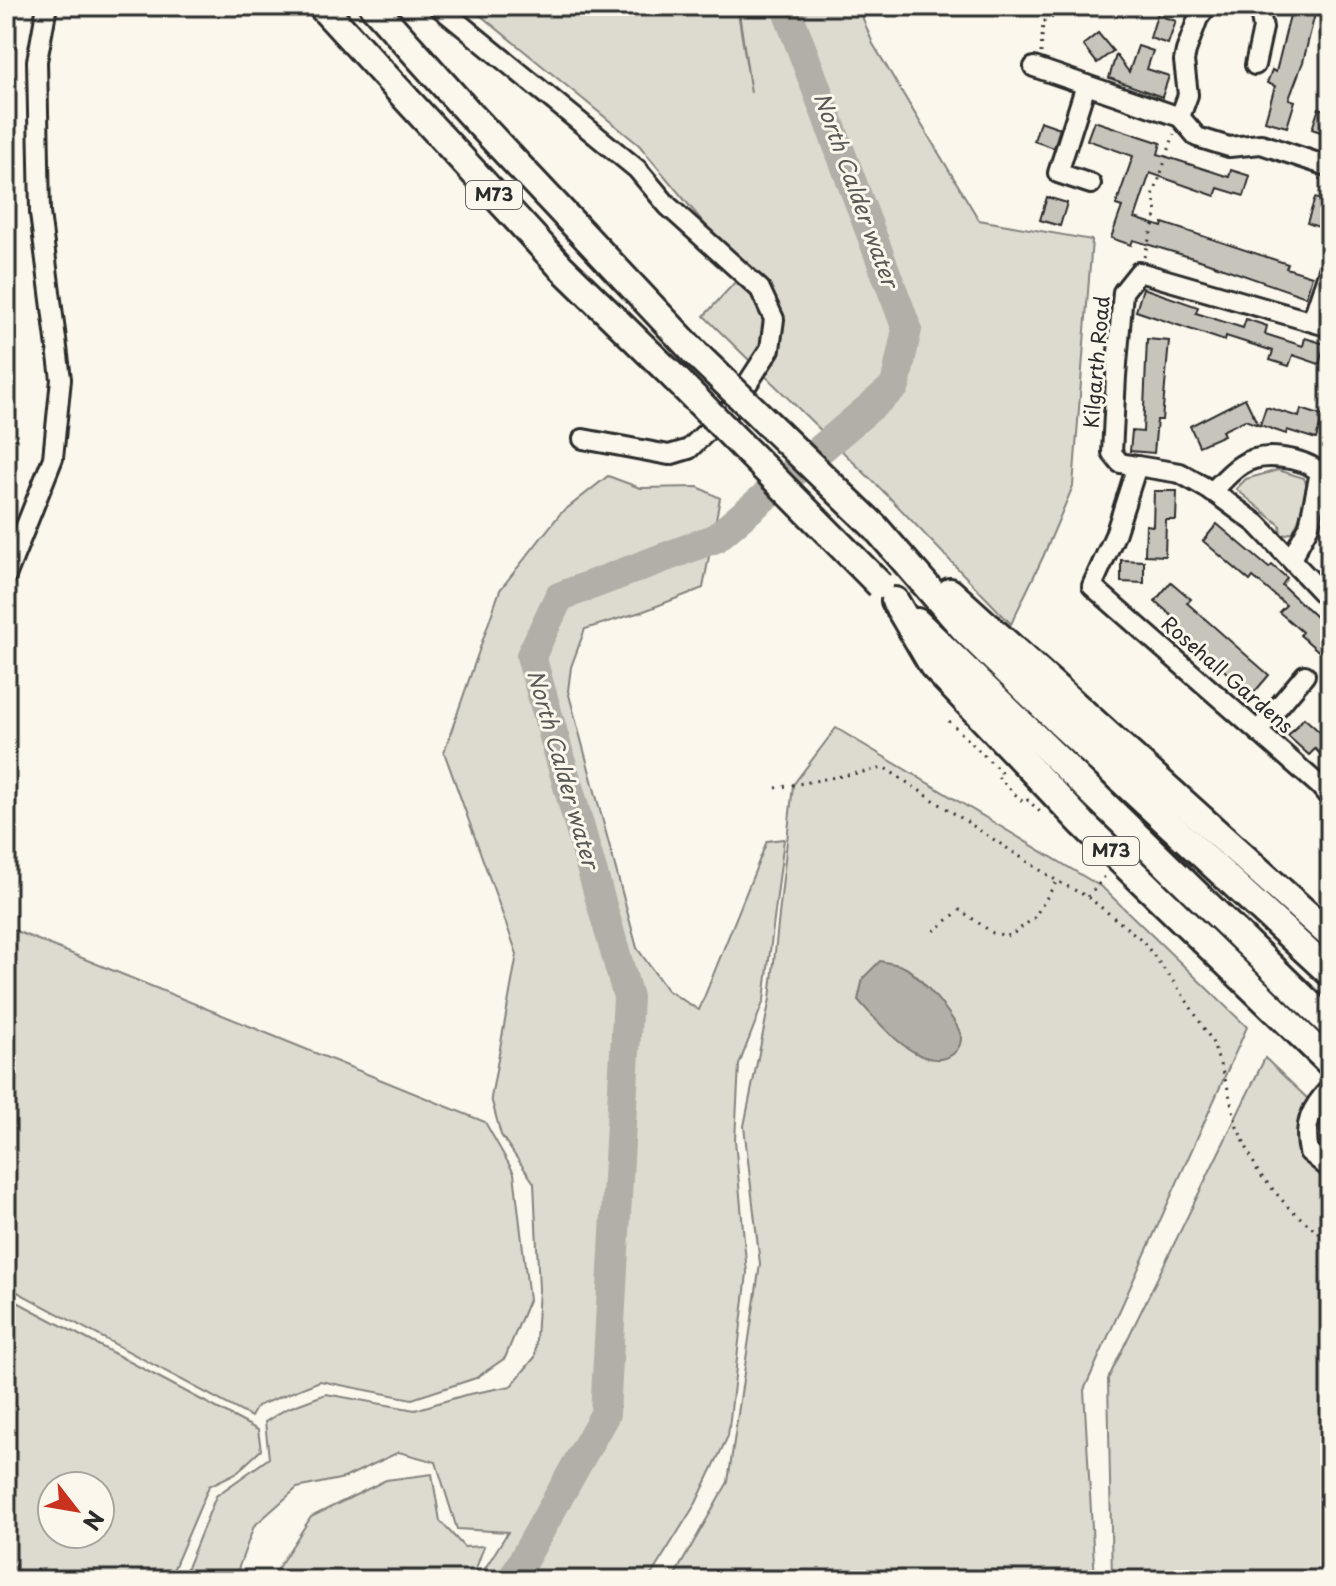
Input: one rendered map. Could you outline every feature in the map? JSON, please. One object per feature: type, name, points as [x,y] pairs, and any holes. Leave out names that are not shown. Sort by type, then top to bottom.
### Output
[{"type":"highway","name":"M73","points":[[321,6],[561,267],[674,377],[905,615],[1330,1024]]},
{"type":"highway","name":"M73","points":[[373,6],[469,113],[696,354],[936,588],[965,630],[1050,714],[1330,973]]},
{"type":"highway","points":[[936,588],[1330,935]]},
{"type":"highway","name":"M73","points":[[905,615],[933,666],[1083,824],[1330,1063]]},
{"type":"highway","points":[[1206,860],[1330,960]]},
{"type":"street","points":[[6,576],[53,458],[61,379],[40,213],[37,61],[47,6]]},
{"type":"street","points":[[438,6],[637,169],[668,206],[760,289],[774,319],[770,349],[733,406],[689,449],[669,455],[583,439]]},
{"type":"street","points":[[1182,120],[1188,95],[1184,61],[1186,51],[1198,18],[1207,6]]},
{"type":"street","points":[[1255,65],[1263,28],[1259,6]]},
{"type":"street","points":[[1034,67],[1182,120],[1197,137],[1229,147],[1261,144],[1330,167]]},
{"type":"street","points":[[1086,85],[1058,173],[1091,184]]},
{"type":"street","points":[[1139,272],[1321,324],[1330,267]]},
{"type":"street","name":"Kilgarth Road","points":[[1137,466],[1120,463],[1112,453],[1123,292],[1139,272]]},
{"type":"street","points":[[1212,492],[1242,464],[1263,457],[1311,465],[1320,472],[1309,526],[1291,559]]},
{"type":"street","points":[[1137,466],[1180,473],[1212,492],[1257,524],[1330,601]]},
{"type":"street","name":"Rosehall Gardens","points":[[1137,466],[1115,535],[1092,586],[1330,798]]},
{"type":"street","points":[[1258,731],[1305,675]]},
{"type":"street","points":[[1327,1091],[1310,1112],[1306,1132],[1309,1152],[1330,1169]]},
{"type":"path","points":[[1034,67],[1043,50],[1043,22],[1074,6]]},
{"type":"path","points":[[1139,272],[1157,212],[1153,197],[1182,120]]},
{"type":"path","points":[[949,721],[1002,773],[998,777],[1024,803],[1028,800],[1050,821]]},
{"type":"path","points":[[776,788],[885,768],[1057,881],[1088,897],[1142,940],[1181,992],[1212,1041],[1237,1127],[1258,1172],[1288,1207],[1330,1243]]},
{"type":"path","points":[[1088,897],[1106,875]]},
{"type":"path","points":[[934,931],[960,910],[993,933],[1010,936],[1034,918],[1057,881]]},
{"type":"path","points":[[352,1580],[359,1575],[382,1580]]},
{"type":"shaded area","points":[[469,6],[737,6],[751,93],[738,6],[858,6],[873,44],[979,220],[1092,240],[1073,486],[1011,624],[888,496],[704,316],[748,268],[712,233],[639,145]]},
{"type":"shaded area","points":[[1278,470],[1304,478],[1307,491],[1293,532],[1281,536],[1280,525],[1236,489],[1246,479]]},
{"type":"shaded area","points":[[608,476],[640,488],[698,487],[720,498],[703,588],[585,629],[571,667],[568,691],[637,948],[667,990],[699,1010],[767,841],[784,839],[764,1000],[739,1065],[735,1140],[747,1273],[728,1436],[696,1503],[648,1580],[483,1580],[484,1570],[508,1532],[457,1529],[436,1462],[399,1452],[344,1478],[297,1488],[254,1526],[234,1580],[182,1580],[216,1496],[269,1458],[265,1422],[286,1409],[326,1394],[415,1410],[465,1395],[511,1386],[535,1357],[539,1289],[534,1183],[501,1135],[491,1098],[517,954],[444,752],[500,590],[560,514]]},
{"type":"shaded area","points":[[836,728],[1103,888],[1247,1027],[1084,1390],[1095,1580],[672,1580],[728,1482],[760,1264],[744,1126],[770,999],[793,785]]},
{"type":"shaded area","points":[[6,927],[485,1122],[514,1173],[529,1300],[505,1358],[476,1378],[412,1399],[320,1381],[257,1406],[251,1417],[6,1286]]},
{"type":"shaded area","points":[[880,961],[910,971],[954,1021],[961,1038],[953,1054],[936,1059],[911,1050],[887,1031],[858,1000],[863,978]]},
{"type":"shaded area","points":[[1265,1058],[1330,1120],[1330,1580],[1112,1580],[1108,1379]]},
{"type":"shaded area","points":[[6,1296],[258,1430],[261,1450],[236,1473],[209,1486],[169,1580],[6,1580]]},
{"type":"shaded area","points":[[432,1474],[440,1521],[464,1547],[484,1546],[472,1580],[270,1580],[311,1517],[386,1480]]},
{"type":"building","points":[[1295,6],[1317,6],[1303,62],[1289,99],[1295,101],[1287,127],[1265,121],[1275,86],[1267,83],[1272,70],[1276,72],[1291,11],[1294,12]]},
{"type":"building","points":[[1157,15],[1176,21],[1168,44],[1150,38]]},
{"type":"building","points":[[1098,33],[1113,51],[1097,63],[1083,45]]},
{"type":"building","points":[[1138,46],[1153,51],[1147,69],[1169,76],[1162,97],[1109,78],[1116,55],[1129,72]]},
{"type":"building","points":[[1319,108],[1330,111],[1330,135],[1312,129]]},
{"type":"building","points":[[1040,121],[1060,128],[1054,148],[1034,141]]},
{"type":"building","points":[[1094,121],[1161,143],[1158,154],[1229,177],[1231,170],[1250,176],[1244,196],[1218,188],[1215,196],[1150,173],[1135,218],[1162,227],[1163,223],[1288,264],[1286,268],[1312,276],[1306,297],[1203,261],[1133,240],[1131,245],[1111,238],[1122,207],[1116,205],[1133,156],[1087,140]]},
{"type":"building","points":[[1047,197],[1067,203],[1060,226],[1040,220]]},
{"type":"building","points":[[1315,198],[1330,203],[1327,230],[1307,223]]},
{"type":"building","points":[[1143,288],[1198,307],[1196,313],[1243,328],[1246,319],[1267,326],[1265,334],[1303,346],[1305,338],[1325,344],[1319,364],[1293,355],[1289,366],[1270,360],[1273,351],[1226,336],[1225,341],[1136,311]]},
{"type":"building","points":[[1147,339],[1169,341],[1162,420],[1157,420],[1154,453],[1130,451],[1132,431],[1143,432]]},
{"type":"building","points":[[1245,398],[1258,425],[1245,420],[1222,431],[1224,435],[1199,446],[1190,426]]},
{"type":"building","points":[[1266,407],[1299,417],[1301,409],[1323,416],[1316,439],[1287,430],[1286,434],[1260,425]]},
{"type":"building","points":[[1154,491],[1177,491],[1176,520],[1166,520],[1165,556],[1145,555],[1146,525],[1153,526]]},
{"type":"building","points":[[1217,524],[1269,568],[1272,565],[1287,578],[1282,585],[1330,630],[1330,661],[1279,612],[1286,605],[1253,577],[1250,581],[1203,541]]},
{"type":"building","points":[[1121,560],[1144,561],[1144,583],[1121,582]]},
{"type":"building","points":[[1171,582],[1191,599],[1187,603],[1269,675],[1252,695],[1175,627],[1179,622],[1155,601]]},
{"type":"building","points":[[1304,718],[1330,741],[1330,763],[1315,749],[1309,755],[1288,736]]},
{"type":"waterway","name":"North Calder water","points":[[512,1580],[605,1414],[628,997],[531,656],[559,597],[716,538],[895,386],[907,329],[788,13],[788,6]]}]
